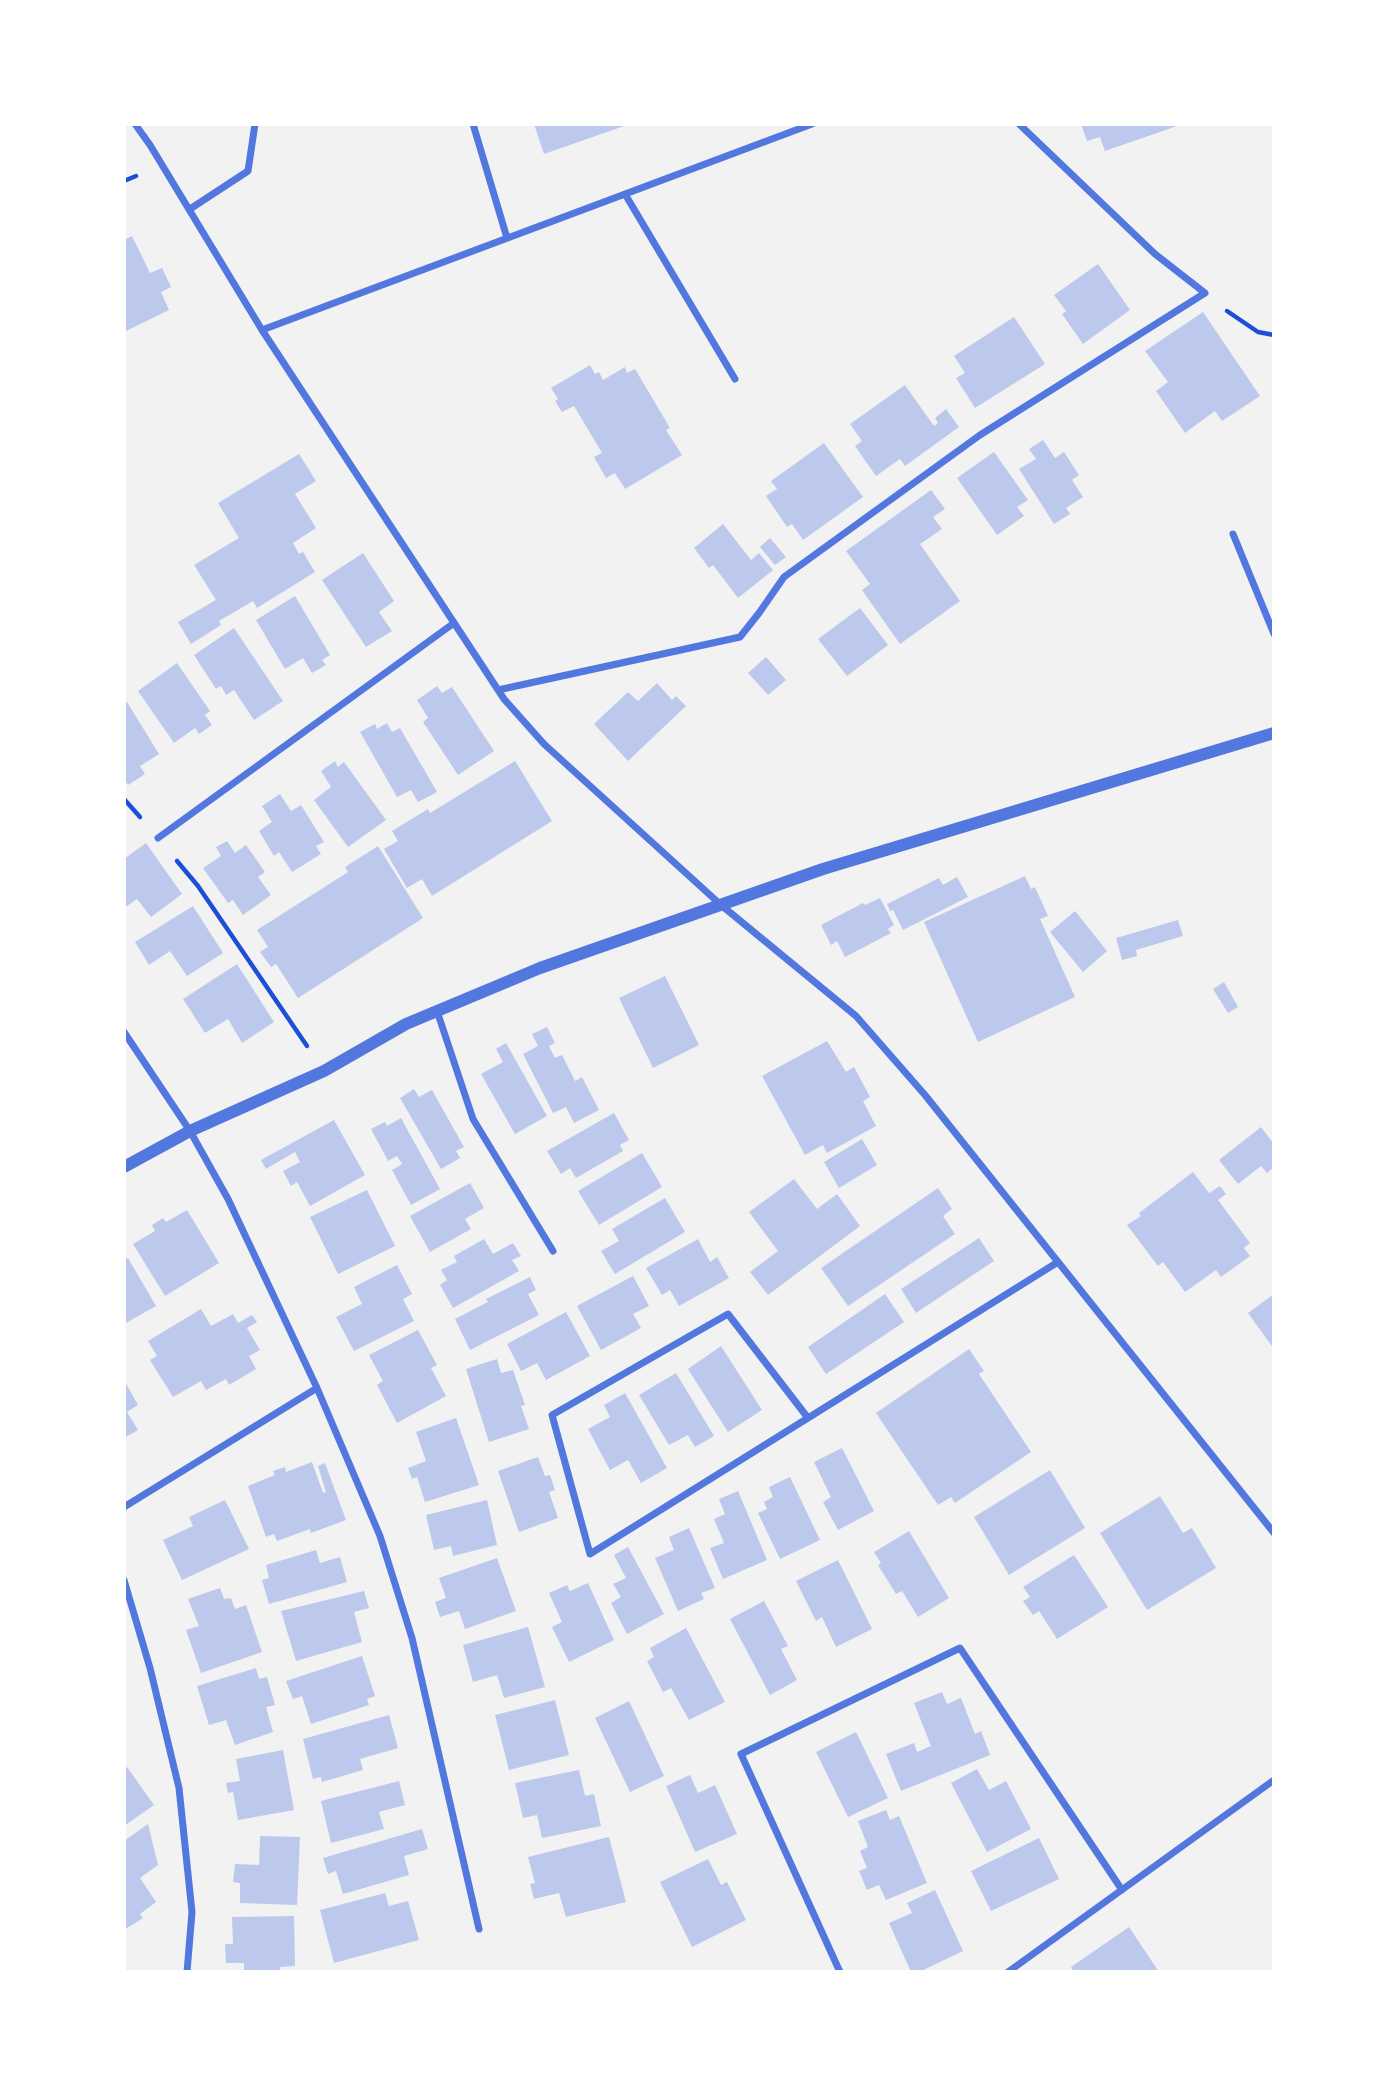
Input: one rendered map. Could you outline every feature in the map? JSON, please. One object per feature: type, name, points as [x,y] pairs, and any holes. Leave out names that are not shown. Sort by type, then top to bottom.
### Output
[{"type":"street","points":[[135,124],[190,209],[262,330],[498,690],[544,744],[720,905],[856,1016],[925,1095],[1274,1533]]},
{"type":"street","points":[[190,209],[248,171],[254,124]]},
{"type":"street","points":[[472,124],[507,238]]},
{"type":"street","points":[[262,330],[812,124]]},
{"type":"street","points":[[498,690],[740,637],[784,578],[980,436],[1205,293],[1155,254],[1019,124]]},
{"type":"street","points":[[625,194],[734,379]]},
{"type":"street","points":[[1233,534],[1274,634]]},
{"type":"street","points":[[158,838],[454,623]]},
{"type":"street","points":[[124,1167],[190,1131],[324,1071],[407,1024],[540,968],[823,869],[1274,733]]},
{"type":"street","points":[[437,1011],[473,1119],[553,1251]]},
{"type":"street","points":[[124,1032],[190,1131],[228,1199],[317,1388],[380,1536],[412,1638],[479,1929]]},
{"type":"street","points":[[808,1418],[728,1314],[552,1415],[590,1554],[647,1518],[808,1418],[1058,1262]]},
{"type":"street","points":[[124,1507],[317,1388]]},
{"type":"street","points":[[124,1580],[150,1668],[179,1788],[192,1912],[187,1972]]},
{"type":"street","points":[[840,1972],[741,1754],[960,1648],[1122,1890]]},
{"type":"street","points":[[1008,1972],[1274,1780]]},
{"type":"path","points":[[1205,293],[1258,332],[1274,335]]},
{"type":"path","points":[[124,799],[198,886],[324,1071]]},
{"type":"building","points":[[534,124],[627,124],[627,125],[544,154]]},
{"type":"building","points":[[1081,124],[1180,125],[1105,151],[1100,137],[1087,141]]},
{"type":"building","points":[[132,236],[150,273],[162,268],[171,287],[161,292],[169,310],[124,332],[124,240]]},
{"type":"building","points":[[1098,264],[1130,310],[1083,344],[1062,314],[1066,311],[1054,295]]},
{"type":"building","points":[[1203,312],[1260,396],[1222,421],[1215,411],[1185,433],[1156,391],[1168,382],[1145,351]]},
{"type":"building","points":[[1014,317],[1045,364],[975,408],[956,378],[965,373],[954,356]]},
{"type":"building","points":[[590,365],[595,374],[599,372],[603,380],[625,367],[627,373],[635,369],[670,428],[666,430],[682,455],[625,489],[615,473],[606,478],[594,457],[602,453],[574,406],[562,412],[551,388]]},
{"type":"building","points":[[905,385],[934,426],[938,423],[935,418],[946,409],[959,427],[905,466],[900,459],[876,476],[855,446],[862,441],[850,424]]},
{"type":"building","points":[[1043,440],[1055,458],[1064,452],[1079,475],[1072,480],[1083,497],[1066,508],[1070,514],[1054,524],[1019,469],[1036,459],[1029,449]]},
{"type":"building","points":[[824,443],[863,497],[803,540],[792,524],[787,527],[766,496],[777,489],[771,481]]},
{"type":"building","points":[[994,452],[1028,500],[1017,507],[1024,516],[997,535],[957,478]]},
{"type":"building","points":[[299,454],[316,481],[295,494],[316,528],[293,543],[299,554],[303,552],[315,572],[257,608],[253,601],[219,621],[221,625],[191,644],[178,622],[216,600],[194,565],[239,538],[218,503]]},
{"type":"building","points":[[931,490],[945,509],[933,517],[942,529],[920,544],[960,601],[900,644],[862,590],[870,584],[846,551]]},
{"type":"building","points":[[723,524],[751,560],[759,553],[773,570],[738,598],[713,565],[709,568],[694,548]]},
{"type":"building","points":[[770,538],[786,557],[775,565],[760,547]]},
{"type":"building","points":[[363,553],[394,601],[379,612],[392,631],[366,647],[322,580]]},
{"type":"building","points":[[295,596],[330,655],[322,660],[326,665],[312,673],[303,658],[285,669],[256,620]]},
{"type":"building","points":[[860,608],[888,645],[847,676],[818,639]]},
{"type":"building","points":[[234,628],[283,701],[254,720],[234,690],[226,695],[221,686],[216,689],[194,655]]},
{"type":"building","points":[[766,657],[786,680],[768,695],[748,673]]},
{"type":"building","points":[[177,663],[210,711],[205,715],[212,725],[199,734],[195,728],[174,743],[138,691]]},
{"type":"building","points":[[657,683],[672,700],[676,696],[686,706],[628,761],[594,724],[628,692],[638,701]]},
{"type":"building","points":[[437,686],[442,693],[452,687],[494,751],[458,775],[423,722],[428,718],[417,700]]},
{"type":"building","points":[[127,702],[159,754],[140,766],[145,774],[128,785],[124,779],[124,704]]},
{"type":"building","points":[[387,723],[392,732],[400,728],[437,792],[418,802],[411,790],[397,797],[360,732],[375,724],[377,729]]},
{"type":"building","points":[[335,761],[338,767],[344,762],[386,820],[348,847],[314,800],[331,787],[321,771]]},
{"type":"building","points":[[515,761],[552,821],[432,896],[422,879],[407,888],[384,849],[398,841],[392,831],[428,809],[430,813]]},
{"type":"building","points":[[280,794],[291,811],[301,805],[324,842],[316,846],[321,854],[292,872],[279,852],[274,856],[259,831],[272,822],[262,806]]},
{"type":"building","points":[[227,841],[235,853],[246,845],[265,872],[258,877],[271,895],[243,915],[233,900],[228,903],[203,868],[221,856],[216,847]]},
{"type":"building","points":[[146,843],[182,894],[151,917],[137,899],[124,908],[124,859]]},
{"type":"building","points":[[378,846],[423,918],[298,998],[276,964],[271,967],[260,952],[268,947],[257,930],[348,872],[345,867]]},
{"type":"building","points":[[1025,876],[1031,889],[1035,887],[1048,916],[1040,919],[1075,997],[978,1042],[924,922]]},
{"type":"building","points":[[957,877],[968,897],[903,930],[887,904],[939,878],[943,885]]},
{"type":"building","points":[[880,898],[894,925],[888,929],[891,933],[845,957],[837,941],[831,945],[821,925],[863,903],[865,905]]},
{"type":"building","points":[[193,906],[223,953],[187,976],[170,951],[149,965],[135,942]]},
{"type":"building","points":[[1075,911],[1107,951],[1083,972],[1050,932]]},
{"type":"building","points":[[1178,920],[1183,936],[1136,950],[1137,956],[1122,960],[1116,938]]},
{"type":"building","points":[[237,964],[274,1022],[242,1043],[228,1019],[205,1033],[183,999]]},
{"type":"building","points":[[665,976],[699,1045],[653,1068],[619,998]]},
{"type":"building","points":[[1224,982],[1238,1007],[1228,1013],[1213,989]]},
{"type":"building","points":[[547,1027],[555,1043],[549,1046],[555,1058],[562,1055],[575,1081],[582,1077],[599,1110],[574,1123],[566,1107],[553,1113],[523,1054],[538,1046],[532,1034]]},
{"type":"building","points":[[827,1041],[846,1072],[854,1067],[870,1097],[863,1101],[876,1126],[827,1153],[823,1145],[805,1155],[762,1076]]},
{"type":"building","points":[[506,1043],[547,1116],[515,1134],[481,1074],[503,1062],[496,1049]]},
{"type":"building","points":[[414,1089],[419,1097],[432,1090],[464,1147],[456,1151],[460,1158],[441,1169],[400,1098]]},
{"type":"building","points":[[614,1113],[629,1140],[620,1145],[623,1151],[576,1178],[570,1168],[561,1174],[547,1151]]},
{"type":"building","points":[[401,1118],[440,1189],[411,1205],[392,1170],[402,1164],[397,1156],[388,1161],[371,1129],[385,1122],[387,1126]]},
{"type":"building","points":[[334,1120],[365,1175],[310,1206],[297,1182],[291,1186],[283,1171],[300,1162],[295,1152],[266,1169],[261,1160]]},
{"type":"building","points":[[1261,1127],[1274,1144],[1274,1167],[1267,1173],[1261,1166],[1238,1184],[1219,1160]]},
{"type":"building","points":[[862,1139],[877,1165],[839,1188],[824,1162]]},
{"type":"building","points":[[642,1153],[662,1187],[599,1225],[578,1191]]},
{"type":"building","points":[[1193,1172],[1209,1193],[1220,1186],[1226,1194],[1218,1200],[1250,1243],[1244,1248],[1250,1256],[1221,1277],[1216,1270],[1185,1292],[1163,1262],[1158,1266],[1127,1225]]},
{"type":"building","points":[[794,1179],[817,1209],[837,1194],[860,1226],[768,1295],[750,1272],[778,1251],[749,1212]]},
{"type":"building","points":[[470,1183],[484,1208],[465,1219],[471,1229],[430,1252],[410,1216]]},
{"type":"building","points":[[938,1188],[952,1209],[943,1216],[955,1234],[848,1306],[821,1268]]},
{"type":"building","points":[[367,1190],[395,1246],[338,1274],[310,1217]]},
{"type":"building","points":[[665,1198],[685,1232],[615,1274],[601,1251],[619,1241],[612,1229]]},
{"type":"building","points":[[187,1210],[219,1263],[165,1296],[133,1244],[155,1231],[152,1225],[163,1218],[166,1222]]},
{"type":"building","points":[[979,1238],[994,1261],[916,1313],[901,1289]]},
{"type":"building","points":[[484,1239],[493,1254],[513,1243],[521,1256],[512,1260],[519,1271],[453,1308],[440,1285],[447,1280],[441,1270],[457,1262],[454,1256]]},
{"type":"building","points":[[698,1239],[710,1262],[717,1257],[729,1278],[679,1306],[670,1290],[662,1295],[646,1268]]},
{"type":"building","points":[[128,1258],[156,1306],[124,1324],[124,1260]]},
{"type":"building","points":[[397,1265],[412,1294],[403,1299],[414,1321],[354,1351],[336,1317],[362,1304],[354,1287]]},
{"type":"building","points":[[633,1276],[649,1306],[633,1314],[641,1328],[601,1350],[577,1306]]},
{"type":"building","points":[[530,1277],[536,1290],[528,1294],[539,1315],[470,1350],[455,1319],[488,1302],[486,1299]]},
{"type":"building","points":[[885,1294],[904,1322],[826,1374],[808,1347]]},
{"type":"building","points":[[1274,1294],[1274,1349],[1248,1313]]},
{"type":"building","points":[[201,1309],[211,1326],[233,1314],[238,1323],[252,1315],[257,1322],[247,1328],[260,1350],[249,1356],[256,1369],[229,1385],[226,1379],[206,1390],[201,1381],[173,1397],[150,1360],[157,1356],[148,1341]]},
{"type":"building","points":[[566,1312],[590,1356],[546,1380],[537,1363],[521,1371],[507,1344]]},
{"type":"building","points":[[418,1330],[437,1365],[431,1368],[446,1396],[397,1423],[377,1385],[383,1381],[369,1355]]},
{"type":"building","points":[[721,1346],[762,1410],[728,1432],[688,1369]]},
{"type":"building","points":[[969,1349],[984,1371],[979,1374],[1031,1452],[955,1503],[951,1497],[938,1505],[876,1413]]},
{"type":"building","points":[[497,1359],[501,1373],[513,1370],[525,1405],[521,1406],[529,1429],[489,1442],[466,1369]]},
{"type":"building","points":[[676,1373],[714,1436],[695,1447],[688,1435],[669,1445],[639,1395]]},
{"type":"building","points":[[124,1380],[138,1405],[127,1412],[138,1430],[124,1438]]},
{"type":"building","points":[[625,1393],[667,1468],[641,1483],[628,1460],[610,1470],[588,1429],[610,1417],[604,1405]]},
{"type":"building","points":[[456,1418],[479,1485],[425,1502],[417,1477],[412,1479],[408,1468],[426,1461],[416,1432]]},
{"type":"building","points":[[842,1448],[874,1511],[838,1530],[823,1502],[831,1497],[814,1462]]},
{"type":"building","points":[[538,1457],[545,1476],[550,1475],[555,1490],[549,1492],[558,1518],[519,1532],[498,1471]]},
{"type":"building","points":[[312,1462],[323,1493],[326,1492],[318,1466],[325,1463],[346,1520],[311,1533],[310,1529],[277,1541],[274,1534],[266,1537],[248,1486],[275,1475],[273,1471],[285,1467],[286,1472]]},
{"type":"building","points":[[1050,1470],[1085,1528],[1009,1575],[974,1517]]},
{"type":"building","points":[[790,1477],[820,1540],[780,1559],[758,1513],[767,1509],[764,1502],[773,1497],[769,1487]]},
{"type":"building","points":[[738,1491],[767,1560],[723,1579],[710,1548],[724,1543],[714,1519],[725,1514],[719,1499]]},
{"type":"building","points":[[1160,1496],[1183,1533],[1192,1528],[1216,1568],[1147,1610],[1100,1533]]},
{"type":"building","points":[[225,1500],[249,1549],[182,1580],[163,1540],[193,1526],[189,1517]]},
{"type":"building","points":[[487,1500],[497,1545],[453,1556],[451,1546],[434,1550],[426,1515]]},
{"type":"building","points":[[689,1528],[715,1588],[701,1593],[704,1599],[678,1611],[655,1558],[674,1550],[669,1537]]},
{"type":"building","points":[[909,1531],[949,1598],[918,1617],[902,1591],[896,1594],[878,1565],[881,1563],[874,1552]]},
{"type":"building","points":[[628,1547],[664,1614],[627,1634],[611,1603],[621,1597],[613,1584],[626,1578],[614,1555]]},
{"type":"building","points":[[316,1550],[320,1563],[340,1557],[347,1582],[269,1604],[262,1580],[269,1578],[266,1565]]},
{"type":"building","points":[[1074,1555],[1108,1607],[1057,1639],[1039,1611],[1033,1615],[1023,1601],[1030,1597],[1023,1587]]},
{"type":"building","points":[[497,1558],[516,1611],[465,1629],[459,1611],[440,1617],[435,1602],[446,1598],[439,1578]]},
{"type":"building","points":[[838,1560],[872,1629],[836,1647],[822,1617],[816,1621],[796,1581]]},
{"type":"building","points":[[588,1583],[614,1640],[569,1662],[552,1627],[562,1622],[549,1593],[567,1585],[570,1591]]},
{"type":"building","points":[[220,1588],[224,1599],[231,1598],[235,1609],[246,1605],[262,1652],[201,1673],[186,1630],[199,1626],[188,1599]]},
{"type":"building","points":[[364,1591],[369,1608],[354,1612],[362,1642],[296,1661],[281,1611]]},
{"type":"building","points":[[764,1601],[788,1646],[781,1649],[797,1680],[770,1695],[730,1619]]},
{"type":"building","points":[[528,1627],[545,1687],[504,1698],[497,1675],[473,1682],[463,1645]]},
{"type":"building","points":[[686,1628],[725,1702],[689,1720],[671,1688],[663,1692],[647,1661],[654,1657],[650,1648]]},
{"type":"building","points":[[362,1656],[375,1696],[367,1699],[369,1705],[311,1724],[302,1696],[293,1699],[286,1681]]},
{"type":"building","points":[[256,1668],[259,1679],[267,1677],[275,1705],[266,1707],[273,1732],[235,1745],[226,1720],[209,1725],[197,1686]]},
{"type":"building","points":[[942,1692],[947,1704],[961,1698],[975,1734],[981,1731],[990,1755],[901,1791],[886,1754],[914,1743],[917,1752],[931,1746],[914,1703]]},
{"type":"building","points":[[555,1700],[569,1755],[509,1770],[495,1715]]},
{"type":"building","points":[[629,1701],[664,1776],[630,1792],[595,1718]]},
{"type":"building","points":[[389,1715],[398,1748],[360,1759],[363,1770],[322,1782],[321,1777],[313,1779],[303,1739]]},
{"type":"building","points":[[856,1732],[888,1798],[848,1817],[816,1752]]},
{"type":"building","points":[[283,1750],[294,1810],[238,1820],[233,1792],[228,1793],[226,1783],[240,1781],[236,1759]]},
{"type":"building","points":[[127,1767],[154,1805],[124,1826],[124,1769]]},
{"type":"building","points":[[977,1769],[989,1790],[1006,1781],[1031,1829],[987,1852],[951,1783]]},
{"type":"building","points":[[579,1770],[585,1796],[594,1794],[601,1826],[542,1838],[537,1815],[523,1818],[515,1783]]},
{"type":"building","points":[[690,1775],[698,1793],[715,1785],[737,1834],[695,1852],[666,1786]]},
{"type":"building","points":[[399,1781],[405,1805],[379,1812],[384,1829],[331,1843],[321,1801]]},
{"type":"building","points":[[886,1810],[890,1820],[899,1816],[927,1883],[886,1900],[879,1885],[867,1890],[859,1871],[867,1868],[860,1851],[868,1847],[858,1821]]},
{"type":"building","points":[[148,1824],[158,1865],[140,1878],[156,1902],[140,1914],[143,1918],[124,1930],[124,1841]]},
{"type":"building","points":[[422,1829],[428,1849],[404,1856],[409,1875],[343,1894],[336,1871],[328,1874],[323,1858]]},
{"type":"building","points":[[260,1836],[300,1837],[297,1905],[240,1903],[240,1883],[233,1882],[235,1864],[259,1865]]},
{"type":"building","points":[[609,1837],[626,1902],[566,1917],[559,1893],[534,1899],[530,1884],[535,1883],[528,1857]]},
{"type":"building","points":[[1039,1838],[1059,1879],[991,1911],[971,1871]]},
{"type":"building","points":[[708,1859],[721,1885],[727,1882],[746,1920],[692,1947],[660,1882]]},
{"type":"building","points":[[935,1890],[963,1951],[919,1972],[911,1972],[889,1923],[912,1913],[907,1903]]},
{"type":"building","points":[[385,1893],[389,1906],[408,1901],[419,1940],[334,1963],[320,1910]]},
{"type":"building","points":[[294,1916],[295,1966],[280,1967],[280,1972],[244,1972],[244,1963],[226,1963],[225,1944],[233,1944],[232,1917]]},
{"type":"building","points":[[1129,1927],[1159,1972],[1074,1972],[1071,1967]]}]
